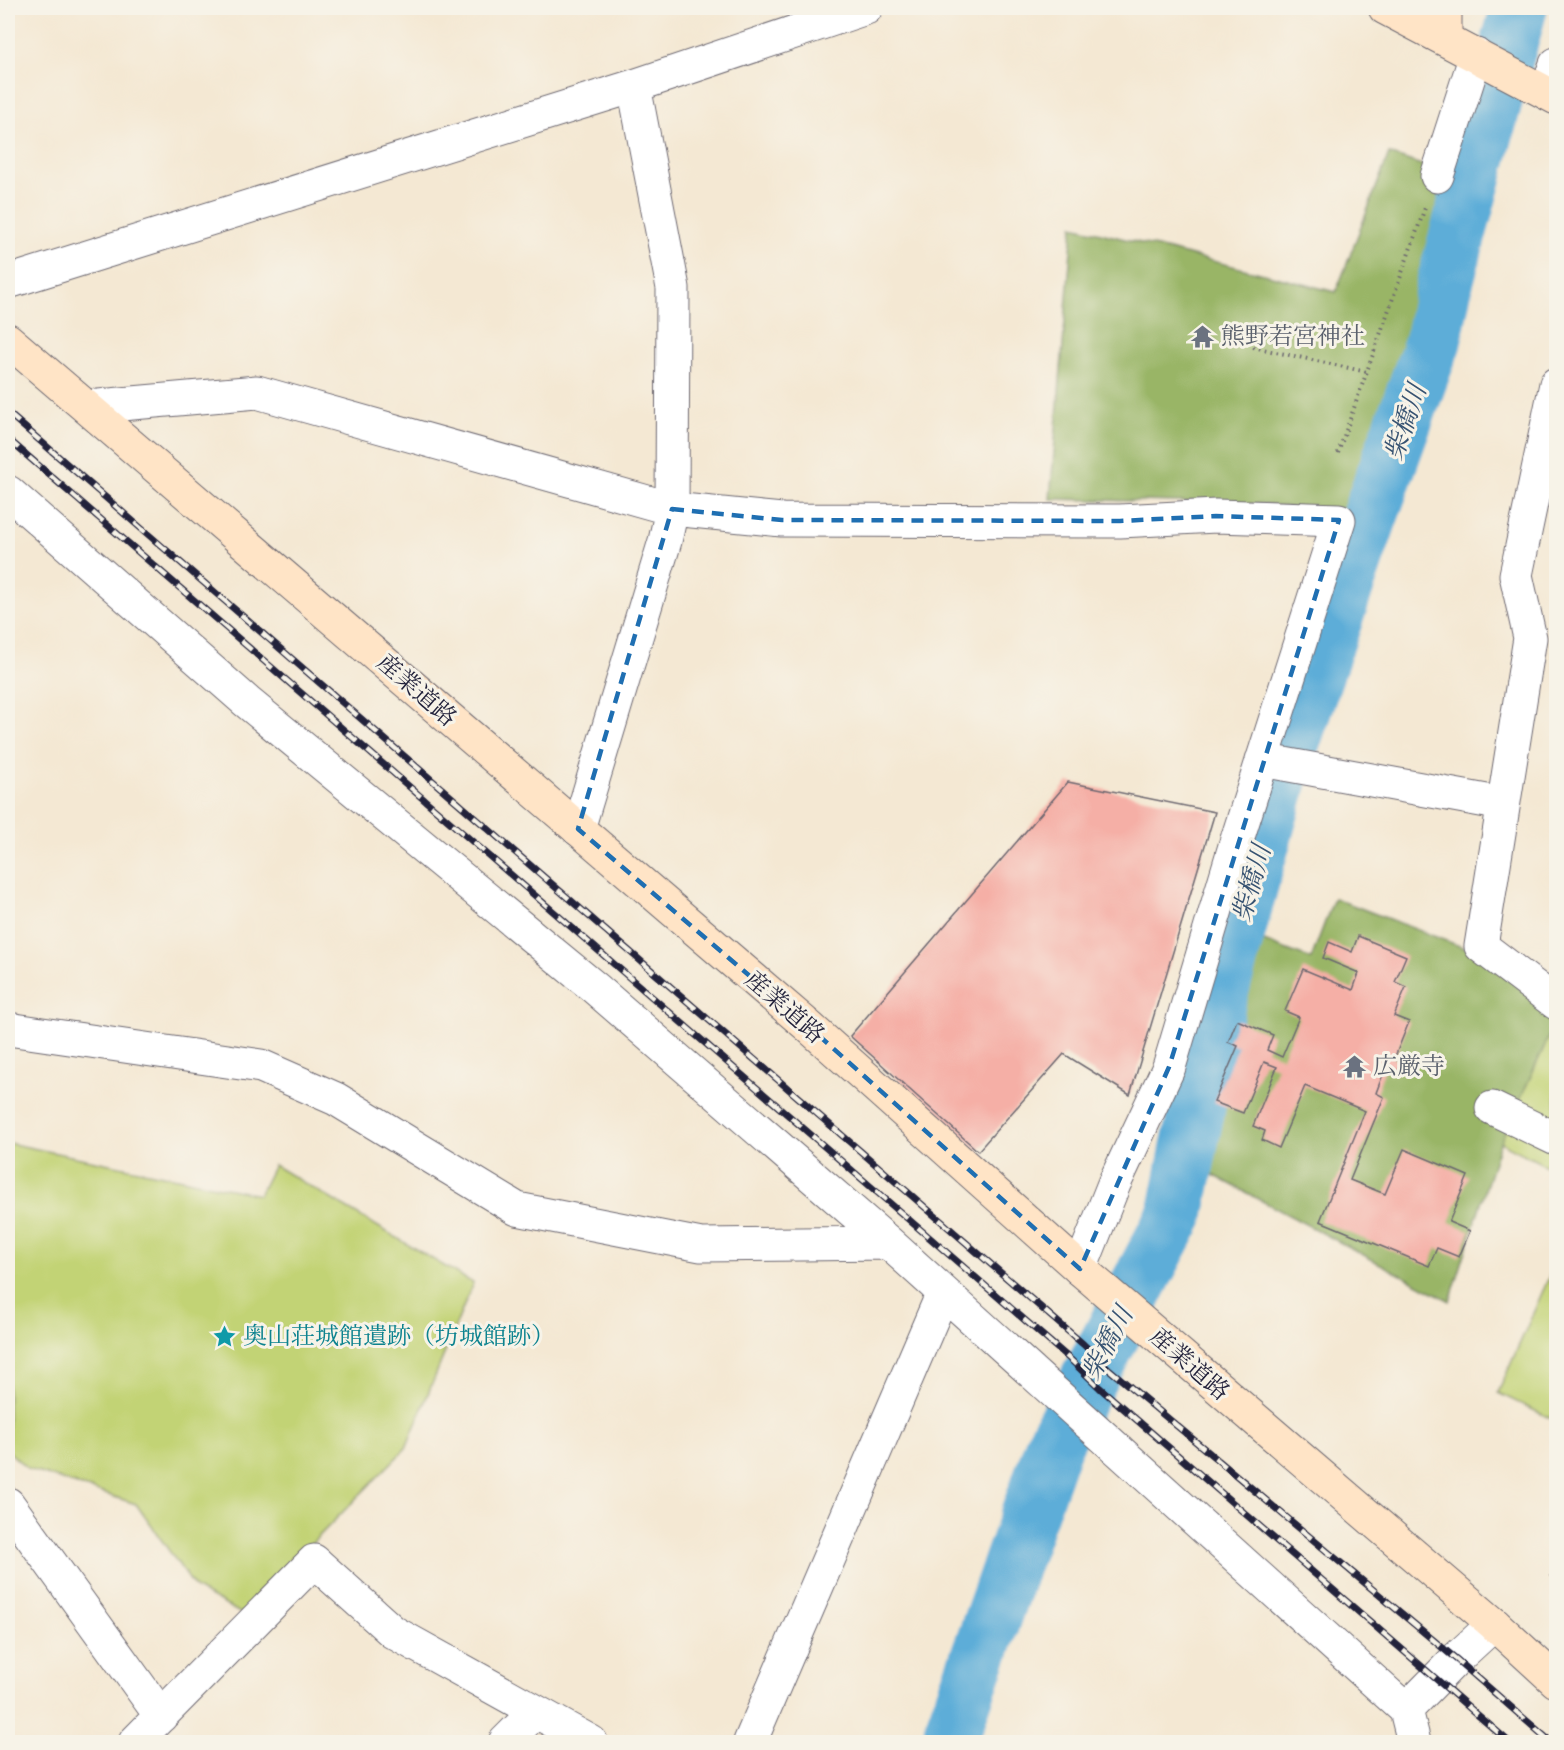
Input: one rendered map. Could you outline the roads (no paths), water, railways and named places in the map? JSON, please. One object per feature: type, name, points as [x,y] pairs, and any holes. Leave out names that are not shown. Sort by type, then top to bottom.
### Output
[{"type":"street","points":[[8,282],[634,86],[866,8]]},
{"type":"street","points":[[1385,8],[1445,23],[1476,55],[1553,85]]},
{"type":"street","points":[[1437,177],[1476,55]]},
{"type":"street","points":[[578,829],[665,541],[672,509],[673,288],[634,86]]},
{"type":"street","name":"産業道路","points":[[8,340],[807,1025],[1080,1269],[1494,1624],[1557,1681]]},
{"type":"street","points":[[1556,388],[1516,575],[1530,638],[1481,946],[1557,1002]]},
{"type":"street","points":[[87,407],[257,392],[672,509],[782,520],[1120,521],[1216,516],[1339,520],[1262,760],[1169,1067],[1114,1184],[1080,1269]]},
{"type":"street","points":[[8,492],[247,702],[595,988],[889,1244],[1406,1710],[1414,1743]]},
{"type":"street","points":[[1262,760],[1503,804]]},
{"type":"street","points":[[8,1029],[261,1066],[336,1099],[517,1209],[701,1245],[889,1244]]},
{"type":"street","points":[[1492,1108],[1557,1139]]},
{"type":"street","points":[[750,1743],[943,1293]]},
{"type":"street","points":[[8,1504],[161,1716]]},
{"type":"street","points":[[135,1743],[314,1561],[393,1632],[591,1743]]},
{"type":"street","points":[[1406,1710],[1494,1624]]},
{"type":"street","points":[[505,1743],[536,1712]]},
{"type":"waterway","name":"柴橋川","points":[[950,1742],[1053,1446],[1176,1214],[1218,1000],[1280,777],[1433,341],[1444,286],[1519,8]]},
{"type":"railway","points":[[8,413],[1083,1344],[1110,1370],[1456,1659],[1551,1742]]},
{"type":"railway","points":[[8,439],[1509,1742]]},
{"type":"place","name":"熊野若宮神社","points":[[1203,336]]},
{"type":"place","name":"広厳寺","points":[[1355,1066]]},
{"type":"place","name":"奥山荘城館遺跡（坊城館跡）","points":[[225,1336]]}]
